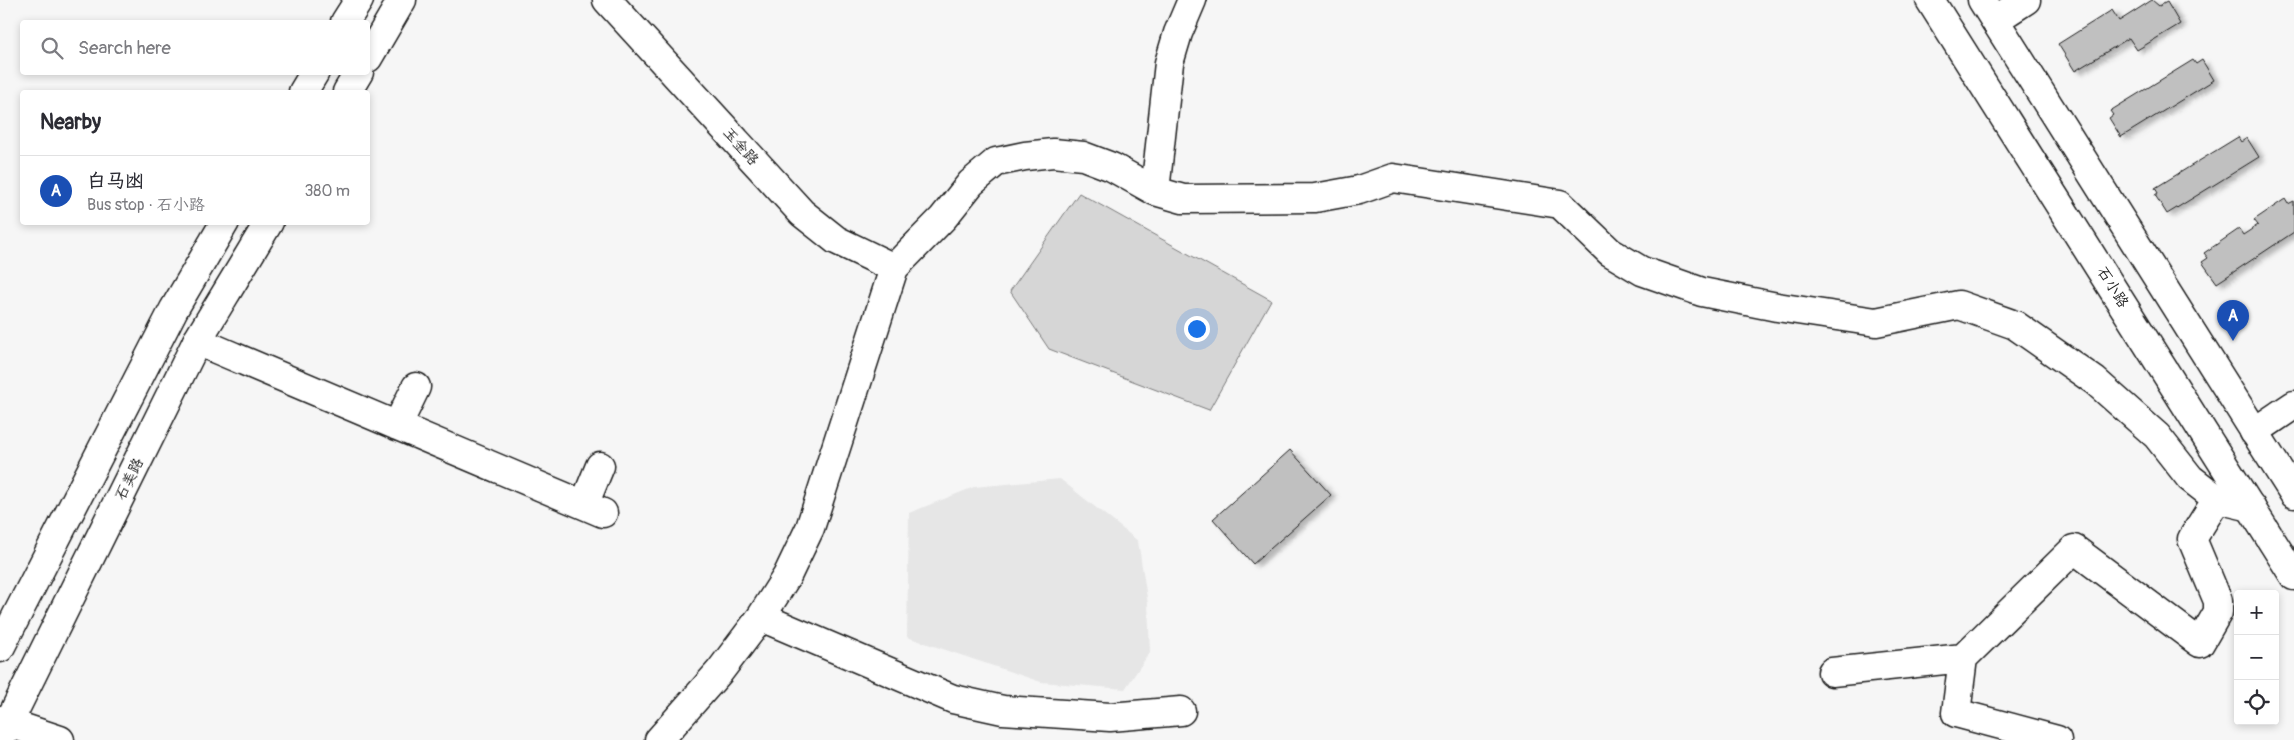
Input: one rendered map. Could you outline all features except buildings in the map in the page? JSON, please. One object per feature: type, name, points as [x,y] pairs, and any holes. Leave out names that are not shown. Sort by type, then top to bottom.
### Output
[{"type":"street","points":[[346,20],[359,0]]},
{"type":"street","points":[[370,55],[402,0]]},
{"type":"street","name":"玉金路","points":[[607,0],[802,212],[836,240],[894,268]]},
{"type":"street","points":[[1155,191],[1169,63],[1178,33],[1192,0]]},
{"type":"street","name":"石小路","points":[[1930,0],[2294,576]]},
{"type":"street","points":[[2026,0],[1989,10],[2294,494]]},
{"type":"street","points":[[304,90],[313,75]]},
{"type":"street","points":[[348,90],[357,75]]},
{"type":"street","points":[[659,740],[720,670],[761,617],[787,576],[810,528],[894,268],[943,218],[972,183],[996,162],[1025,156],[1053,154],[1083,156],[1112,167],[1155,191],[1182,198],[1315,198],[1359,190],[1392,178],[1560,204],[1610,252],[1642,271],[1702,292],[1777,308],[1876,322],[1959,305],[2015,325],[2095,380],[2157,436],[2190,478],[2217,499],[2251,506]]},
{"type":"street","points":[[0,648],[174,309],[223,225]]},
{"type":"street","name":"石美路","points":[[3,728],[198,341],[266,225]]},
{"type":"street","points":[[198,341],[594,509],[600,466]]},
{"type":"street","points":[[397,426],[416,387]]},
{"type":"street","points":[[2254,432],[2294,405]]},
{"type":"street","points":[[2057,740],[1956,713],[1963,658],[2074,549],[2200,643],[2218,612],[2218,600],[2192,539],[2217,499]]},
{"type":"street","points":[[761,617],[953,700],[1003,710],[1110,717],[1181,711]]},
{"type":"street","points":[[1832,672],[1963,658]]},
{"type":"street","points":[[3,728],[60,740]]},
{"type":"shaded area","points":[[1079,193],[1271,300],[1209,410],[1049,349],[1010,291]]},
{"type":"shaded area","points":[[1060,479],[1138,541],[1148,604],[1150,652],[1125,689],[1041,682],[907,637],[909,513],[974,487]]},
{"type":"place","name":"白马凼","points":[[2233,341]]}]
